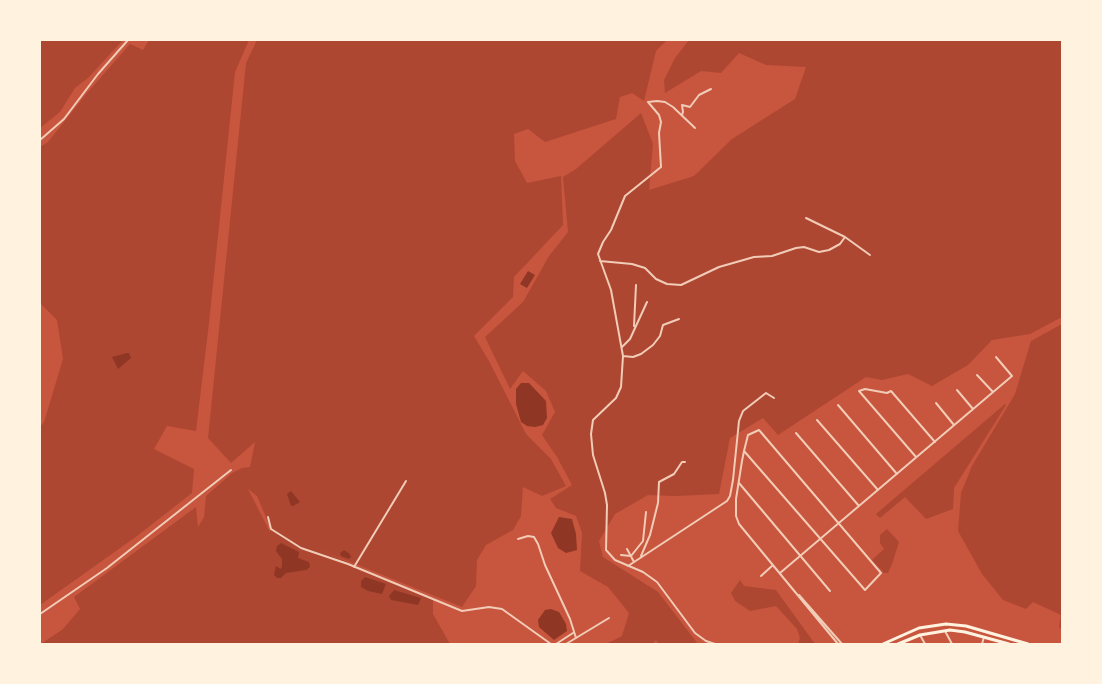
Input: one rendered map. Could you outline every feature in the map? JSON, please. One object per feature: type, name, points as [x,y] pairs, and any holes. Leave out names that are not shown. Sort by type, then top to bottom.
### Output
[{"type":"main road","points":[[883,644],[919,628],[946,624],[966,626],[1028,644]]},
{"type":"main road","points":[[898,644],[920,635],[945,630],[960,631],[1009,644]]},
{"type":"street","points":[[40,140],[64,119],[98,74],[128,40]]},
{"type":"street","points":[[682,115],[682,104],[690,107],[699,95],[711,89]]},
{"type":"street","points":[[695,128],[682,115],[665,102],[648,102],[659,114],[661,122],[659,133],[661,167],[625,196],[611,230],[602,242],[598,254],[611,290],[623,356],[621,387],[616,398],[593,420],[591,434],[593,455],[605,493],[607,505],[606,550],[615,560],[643,572],[657,582],[695,633],[706,641],[715,644]]},
{"type":"street","points":[[806,218],[846,237],[870,255]]},
{"type":"street","points":[[600,261],[632,264],[644,268],[656,279],[668,284],[680,286],[719,267],[754,258],[772,256],[796,248],[804,248],[819,252],[830,250],[840,244],[846,237]]},
{"type":"street","points":[[634,327],[636,285]]},
{"type":"street","points":[[622,348],[630,339],[634,327],[647,302]]},
{"type":"street","points":[[623,356],[641,354],[653,345],[660,336],[662,328],[666,323],[679,319]]},
{"type":"street","points":[[780,573],[1012,376],[996,357]]},
{"type":"street","points":[[977,375],[993,392]]},
{"type":"street","points":[[916,457],[859,391],[865,389],[887,393],[891,391],[935,442]]},
{"type":"street","points":[[957,390],[973,409]]},
{"type":"street","points":[[628,566],[727,501],[730,496],[733,480],[739,421],[743,410],[766,393],[774,398]]},
{"type":"street","points":[[936,404],[954,425]]},
{"type":"street","points":[[838,405],[897,474]]},
{"type":"street","points":[[817,420],[878,490]]},
{"type":"street","points":[[744,451],[865,590],[881,573],[759,430],[748,435],[744,451],[739,483],[736,516],[739,524],[838,644]]},
{"type":"street","points":[[796,433],[859,507]]},
{"type":"street","points":[[641,558],[650,535],[658,503],[659,482],[674,474],[682,462],[685,462]]},
{"type":"street","points":[[40,614],[107,568],[231,470]]},
{"type":"street","points":[[354,567],[406,481]]},
{"type":"street","points":[[739,483],[830,591]]},
{"type":"street","points":[[631,556],[643,541],[646,512]]},
{"type":"street","points":[[268,516],[271,529],[301,548],[354,567],[462,611],[489,607],[502,609],[551,644]]},
{"type":"street","points":[[518,539],[528,536],[534,537],[538,544],[545,566],[570,619],[573,633],[576,638]]},
{"type":"street","points":[[628,549],[634,562]]},
{"type":"street","points":[[620,556],[631,556]]},
{"type":"street","points":[[761,576],[773,565]]},
{"type":"street","points":[[798,594],[802,596],[842,644]]},
{"type":"street","points":[[566,644],[609,618]]},
{"type":"street","points":[[945,630],[952,644]]},
{"type":"street","points":[[556,644],[573,633]]},
{"type":"street","points":[[920,635],[925,644]]},
{"type":"street","points":[[982,644],[984,637]]},
{"type":"shaded area","points":[[40,40],[123,40],[88,78],[75,88],[60,112],[40,128]]},
{"type":"shaded area","points":[[149,40],[249,40],[235,72],[209,323],[196,431],[167,426],[154,449],[194,469],[192,493],[137,536],[40,605],[40,427],[44,422],[63,359],[57,320],[40,303],[40,147],[48,142],[87,93],[130,44],[143,50]]},
{"type":"shaded area","points":[[257,40],[667,40],[656,51],[644,101],[632,93],[620,97],[616,119],[545,142],[528,129],[514,134],[515,161],[527,183],[561,176],[563,225],[514,277],[513,297],[474,336],[489,361],[526,434],[551,459],[566,486],[542,496],[523,487],[521,516],[513,530],[486,545],[477,560],[476,586],[462,607],[318,549],[433,599],[433,614],[450,644],[41,644],[63,629],[80,609],[74,597],[196,507],[198,527],[204,517],[206,496],[232,473],[242,468],[250,467],[255,442],[231,463],[208,438],[246,63]],"holes":[[[248,489],[257,496],[271,529],[270,532]]]},
{"type":"shaded area","points":[[689,40],[1062,40],[1062,317],[1030,334],[992,340],[968,365],[932,386],[908,374],[882,380],[866,377],[778,435],[763,418],[730,438],[719,494],[676,496],[648,495],[615,514],[599,541],[603,557],[658,592],[698,644],[659,644],[656,640],[652,644],[606,644],[622,636],[629,613],[608,587],[580,571],[582,533],[576,516],[556,508],[550,499],[572,485],[557,457],[542,435],[555,412],[546,391],[523,371],[510,389],[485,337],[523,302],[549,256],[568,232],[563,177],[576,169],[641,113],[653,144],[649,190],[694,176],[732,139],[795,99],[806,67],[766,65],[739,53],[721,73],[701,71],[665,93],[664,80],[675,58]]},
{"type":"shaded area","points":[[528,271],[535,275],[527,288],[520,284]]},
{"type":"shaded area","points":[[1062,324],[1062,629],[1059,627],[1061,615],[1033,602],[1026,609],[1003,600],[982,574],[958,531],[961,493],[972,466],[1015,394],[1031,341]]},
{"type":"shaded area","points":[[129,353],[131,358],[118,369],[112,357]]},
{"type":"shaded area","points":[[521,383],[529,383],[546,401],[547,418],[543,425],[535,427],[527,426],[521,422],[516,404],[516,389]]},
{"type":"shaded area","points":[[1005,404],[1006,405],[954,488],[953,509],[926,519],[905,497],[880,518],[876,514]]},
{"type":"shaded area","points":[[291,491],[300,502],[293,506],[291,506],[287,494]]},
{"type":"shaded area","points":[[559,517],[572,519],[576,534],[577,550],[566,553],[558,548],[551,533]]},
{"type":"shaded area","points":[[887,529],[899,542],[888,573],[884,573],[872,560],[884,549],[880,543],[880,535]]},
{"type":"shaded area","points":[[281,543],[299,552],[298,558],[309,562],[310,567],[306,570],[286,573],[281,578],[277,578],[274,575],[276,566],[281,569],[282,559],[276,551],[277,546]]},
{"type":"shaded area","points":[[344,550],[350,554],[351,557],[349,559],[341,556],[340,553]]},
{"type":"shaded area","points":[[365,577],[386,584],[382,594],[368,591],[361,587],[361,581]]},
{"type":"shaded area","points":[[740,580],[744,586],[776,590],[815,644],[798,644],[800,638],[797,629],[776,606],[750,611],[735,601],[731,593]]},
{"type":"shaded area","points":[[394,590],[421,598],[418,605],[391,600],[389,596]]},
{"type":"shaded area","points":[[551,609],[559,612],[566,624],[567,631],[554,640],[539,627],[538,620],[545,610]]}]
